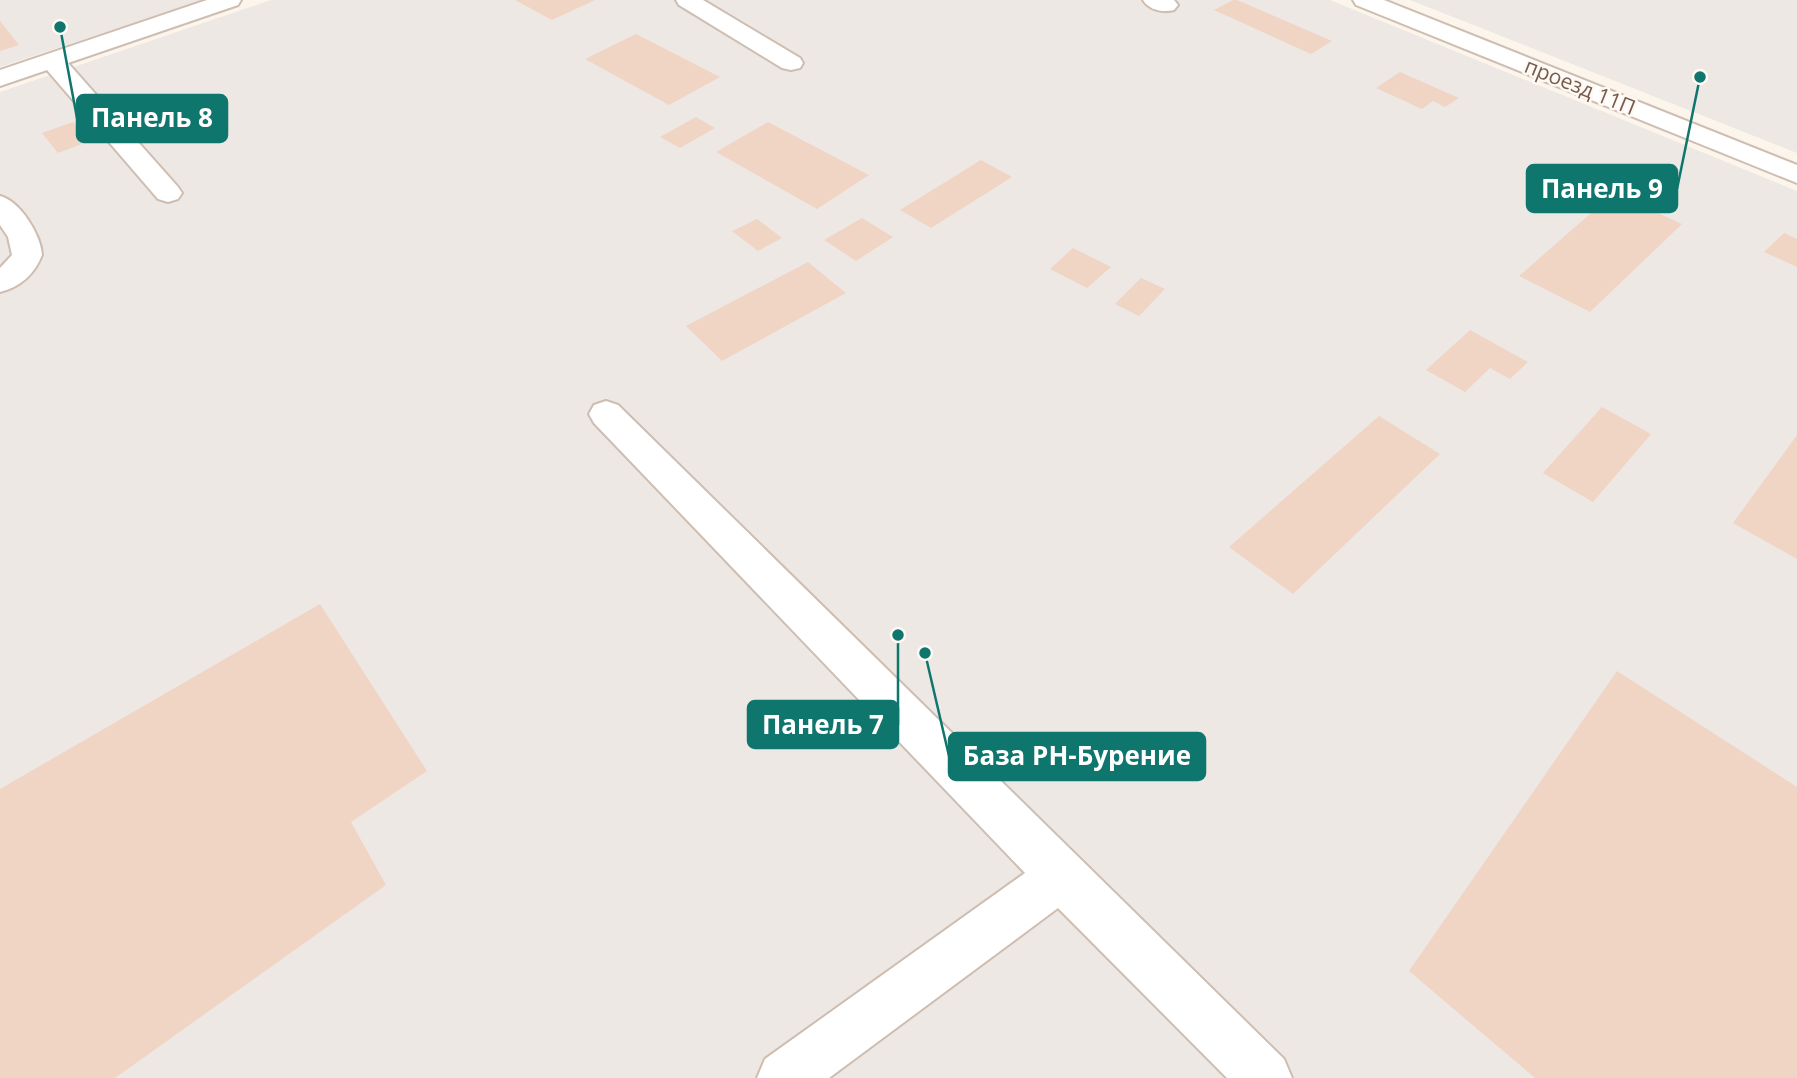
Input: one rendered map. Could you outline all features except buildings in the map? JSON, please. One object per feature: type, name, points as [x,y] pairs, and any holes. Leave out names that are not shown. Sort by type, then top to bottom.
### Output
[{"type":"street","points":[[0,78],[52,60],[167,10],[230,0]]},
{"type":"street","points":[[687,0],[791,63]]},
{"type":"street","name":"проезд 11П","points":[[1363,0],[1797,175]]},
{"type":"street","points":[[52,60],[169,193]]},
{"type":"street","points":[[0,205],[29,246],[29,256],[22,267],[0,282]]},
{"type":"street","points":[[606,414],[1265,1078]]},
{"type":"street","points":[[784,1078],[1062,876]]},
{"type":"shaded area","points":[[0,0],[202,0],[0,67]]},
{"type":"shaded area","points":[[271,0],[1330,0],[1797,191],[1797,1078],[0,1078],[0,92]]},
{"type":"shaded area","points":[[1410,0],[1797,0],[1797,153]]},
{"type":"place","name":"Панель 8","points":[[60,27]]},
{"type":"place","name":"Панель 9","points":[[1700,77]]},
{"type":"place","name":"Панель 7","points":[[898,635]]},
{"type":"place","name":"База РН-Бурение","points":[[925,653]]}]
